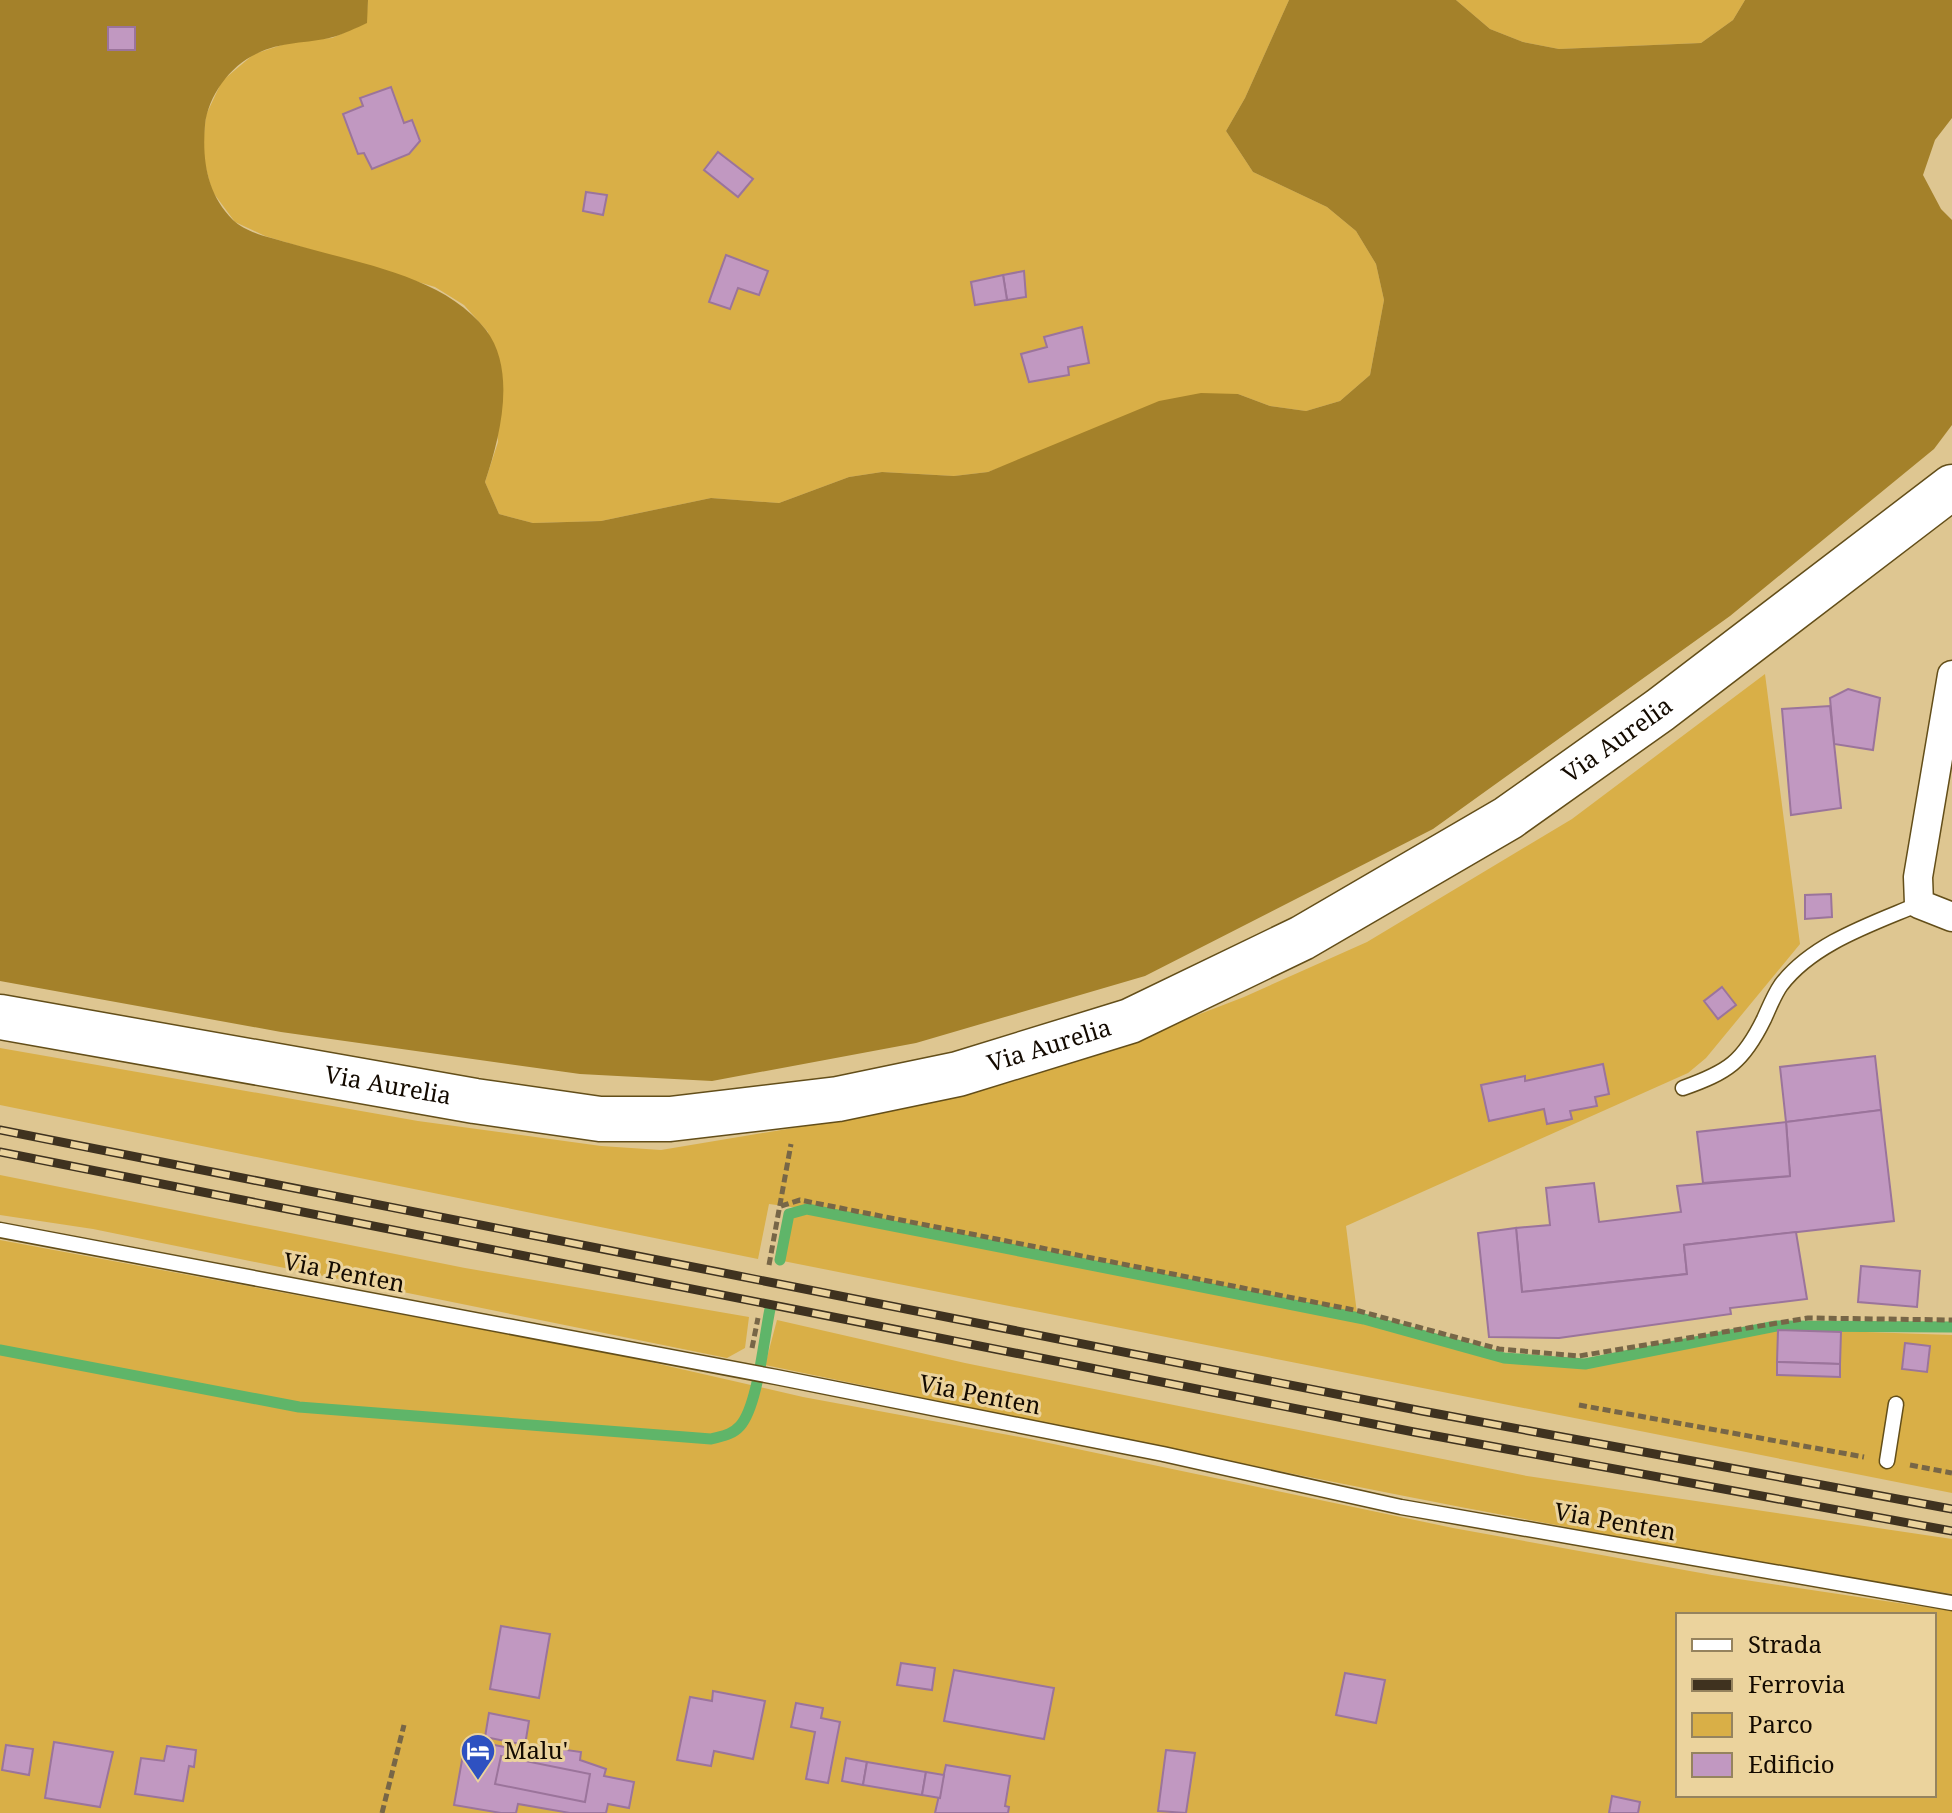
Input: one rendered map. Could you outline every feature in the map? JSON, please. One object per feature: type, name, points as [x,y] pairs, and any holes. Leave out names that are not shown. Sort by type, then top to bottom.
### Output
[{"type":"main road","name":"Via Aurelia","points":[[0,1017],[475,1101],[600,1119],[670,1119],[798,1104],[958,1074],[1130,1021],[1302,938],[1508,818],[1935,517],[1952,487]]},
{"type":"street","points":[[1952,675],[1918,877],[1919,904],[1952,917]]},
{"type":"lane","points":[[1683,1088],[1719,1076],[1746,1054],[1780,986],[1809,958],[1853,932],[1919,904]]},
{"type":"lane","name":"Via Penten","points":[[0,1230],[1163,1454],[1401,1507],[1952,1603]]},
{"type":"lane","points":[[1887,1461],[1896,1404]]},
{"type":"path","points":[[769,1265],[798,1104]]},
{"type":"path","points":[[781,1206],[800,1200],[1343,1307],[1499,1349],[1579,1356],[1808,1318],[1952,1320]]},
{"type":"path","points":[[1579,1405],[1952,1473]]},
{"type":"path","points":[[382,1813],[404,1725]]},
{"type":"green space","points":[[368,0],[1289,0],[1245,98],[1226,131],[1253,172],[1327,207],[1356,231],[1376,264],[1384,300],[1370,375],[1340,401],[1306,411],[1270,406],[1238,394],[1057,446],[988,472],[954,476],[882,472],[849,477],[779,503],[711,498],[601,521],[533,523],[499,514],[485,482],[498,442],[488,332],[464,305],[435,287],[265,236],[235,222],[212,191],[202,153],[206,115],[222,81],[254,54],[294,41],[332,38],[366,23]]},
{"type":"green space","points":[[1456,0],[1745,0],[1733,20],[1701,43],[1559,49],[1523,42],[1490,29]]},
{"type":"green space","points":[[1765,674],[1800,944],[1706,1058],[1688,1073],[1346,1226],[1358,1321],[1504,1360],[1580,1368],[1779,1329],[1952,1335],[1952,1493],[783,1261],[792,1216],[806,1212],[1114,1273],[807,1209],[769,1204],[758,1259],[0,1105],[0,1048],[418,1121],[601,1146],[661,1150],[805,1126],[1117,1046],[1244,997],[1367,942],[1572,819]]},
{"type":"green space","points":[[0,1175],[465,1268],[749,1317],[745,1348],[727,1358],[93,1229],[0,1215]]},
{"type":"green space","points":[[0,1240],[624,1356],[803,1397],[1025,1438],[1453,1528],[1712,1575],[1952,1611],[1952,1813],[0,1813]]},
{"type":"green space","points":[[777,1320],[965,1363],[1527,1476],[1952,1539],[1952,1594],[1506,1515],[765,1365]]},
{"type":"shaded area","points":[[0,0],[368,0],[367,23],[333,37],[265,50],[246,59],[229,74],[207,114],[204,151],[208,176],[224,210],[245,228],[422,283],[468,311],[486,330],[501,365],[503,404],[485,482],[499,514],[533,523],[601,521],[711,498],[779,503],[849,477],[882,472],[954,476],[988,472],[1159,401],[1201,393],[1238,394],[1270,406],[1306,411],[1340,401],[1370,375],[1384,300],[1376,264],[1356,231],[1327,207],[1253,172],[1226,131],[1245,98],[1289,0],[1456,0],[1490,29],[1523,42],[1559,49],[1701,43],[1733,20],[1745,0],[1952,0],[1952,118],[1935,140],[1923,175],[1941,209],[1952,220],[1952,425],[1934,449],[1730,616],[1433,829],[1145,976],[916,1043],[712,1081],[580,1074],[281,1032],[0,981]]},
{"type":"building","points":[[108,27],[135,27],[135,50],[108,50]]},
{"type":"building","points":[[391,87],[404,123],[412,120],[420,141],[409,154],[372,169],[364,153],[358,154],[343,114],[363,106],[360,98]]},
{"type":"building","points":[[718,152],[753,179],[738,197],[704,170]]},
{"type":"building","points":[[586,192],[607,195],[603,215],[583,211]]},
{"type":"building","points":[[726,255],[768,271],[759,295],[738,288],[730,309],[709,302]]},
{"type":"building","points":[[1024,271],[1026,297],[1007,300],[1003,275]]},
{"type":"building","points":[[1003,275],[1007,300],[975,305],[971,282]]},
{"type":"building","points":[[1082,327],[1089,363],[1068,367],[1069,375],[1029,382],[1021,354],[1047,347],[1044,337]]},
{"type":"building","points":[[1848,689],[1880,698],[1873,750],[1834,744],[1830,698]]},
{"type":"building","points":[[1830,706],[1841,808],[1791,815],[1782,709]]},
{"type":"building","points":[[1831,894],[1832,917],[1805,919],[1805,895]]},
{"type":"building","points":[[1722,987],[1736,1005],[1718,1019],[1704,1001]]},
{"type":"building","points":[[1875,1056],[1881,1110],[1786,1122],[1780,1067]]},
{"type":"building","points":[[1603,1064],[1609,1094],[1595,1097],[1597,1106],[1570,1111],[1572,1119],[1547,1124],[1544,1109],[1489,1121],[1481,1085],[1525,1076],[1525,1081]]},
{"type":"building","points":[[1881,1110],[1894,1221],[1684,1245],[1687,1274],[1522,1292],[1516,1228],[1550,1225],[1546,1188],[1594,1183],[1599,1222],[1681,1212],[1677,1186],[1790,1176],[1786,1122]]},
{"type":"building","points":[[1786,1122],[1790,1176],[1703,1183],[1697,1132]]},
{"type":"building","points":[[1516,1228],[1522,1292],[1687,1274],[1684,1245],[1796,1232],[1807,1299],[1730,1308],[1731,1314],[1559,1338],[1489,1337],[1478,1233]]},
{"type":"building","points":[[1861,1266],[1920,1271],[1917,1307],[1858,1302]]},
{"type":"building","points":[[1778,1330],[1841,1332],[1840,1364],[1777,1362]]},
{"type":"building","points":[[1905,1343],[1930,1346],[1927,1372],[1902,1369]]},
{"type":"building","points":[[1777,1362],[1840,1364],[1840,1377],[1777,1375]]},
{"type":"building","points":[[501,1626],[550,1634],[539,1698],[490,1689]]},
{"type":"building","points":[[901,1663],[935,1668],[932,1690],[897,1685]]},
{"type":"building","points":[[954,1670],[1054,1688],[1044,1739],[944,1721]]},
{"type":"building","points":[[1345,1673],[1385,1680],[1376,1723],[1336,1715]]},
{"type":"building","points":[[713,1691],[765,1701],[753,1759],[714,1751],[711,1766],[677,1760],[690,1697],[712,1701]]},
{"type":"building","points":[[796,1703],[823,1708],[821,1718],[840,1722],[828,1783],[806,1779],[815,1732],[791,1727]]},
{"type":"building","points":[[489,1713],[529,1721],[525,1745],[485,1737]]},
{"type":"building","points":[[54,1742],[113,1752],[100,1807],[45,1798]]},
{"type":"building","points":[[489,1744],[558,1757],[560,1749],[581,1752],[580,1760],[606,1769],[604,1776],[634,1782],[629,1808],[608,1804],[606,1813],[570,1813],[518,1804],[516,1813],[501,1813],[454,1805],[464,1749],[487,1753]]},
{"type":"building","points":[[6,1745],[33,1749],[29,1775],[2,1770]]},
{"type":"building","points":[[167,1746],[196,1750],[194,1767],[189,1766],[183,1801],[135,1794],[141,1758],[164,1761]]},
{"type":"building","points":[[1166,1750],[1195,1753],[1186,1813],[1158,1811]]},
{"type":"building","points":[[501,1756],[590,1774],[585,1802],[495,1784]]},
{"type":"building","points":[[846,1758],[867,1762],[863,1785],[842,1781]]},
{"type":"building","points":[[867,1762],[926,1772],[922,1795],[863,1785]]},
{"type":"building","points":[[946,1765],[1010,1776],[1005,1806],[1009,1807],[1008,1813],[935,1813]]},
{"type":"building","points":[[926,1772],[944,1775],[940,1798],[922,1795]]},
{"type":"building","points":[[1612,1796],[1640,1802],[1638,1813],[1609,1813]]},
{"type":"waterway","points":[[780,1260],[789,1214],[807,1209],[1364,1319],[1504,1358],[1585,1364],[1776,1326],[1952,1327]]},
{"type":"waterway","points":[[0,1350],[299,1407],[711,1439],[734,1431],[746,1416],[756,1388],[770,1309]]},
{"type":"railway","points":[[0,1130],[1422,1411],[1952,1509]]},
{"type":"railway","points":[[0,1152],[1414,1432],[1952,1531]]},
{"type":"place","name":"Malu'","points":[[478,1782]]}]
